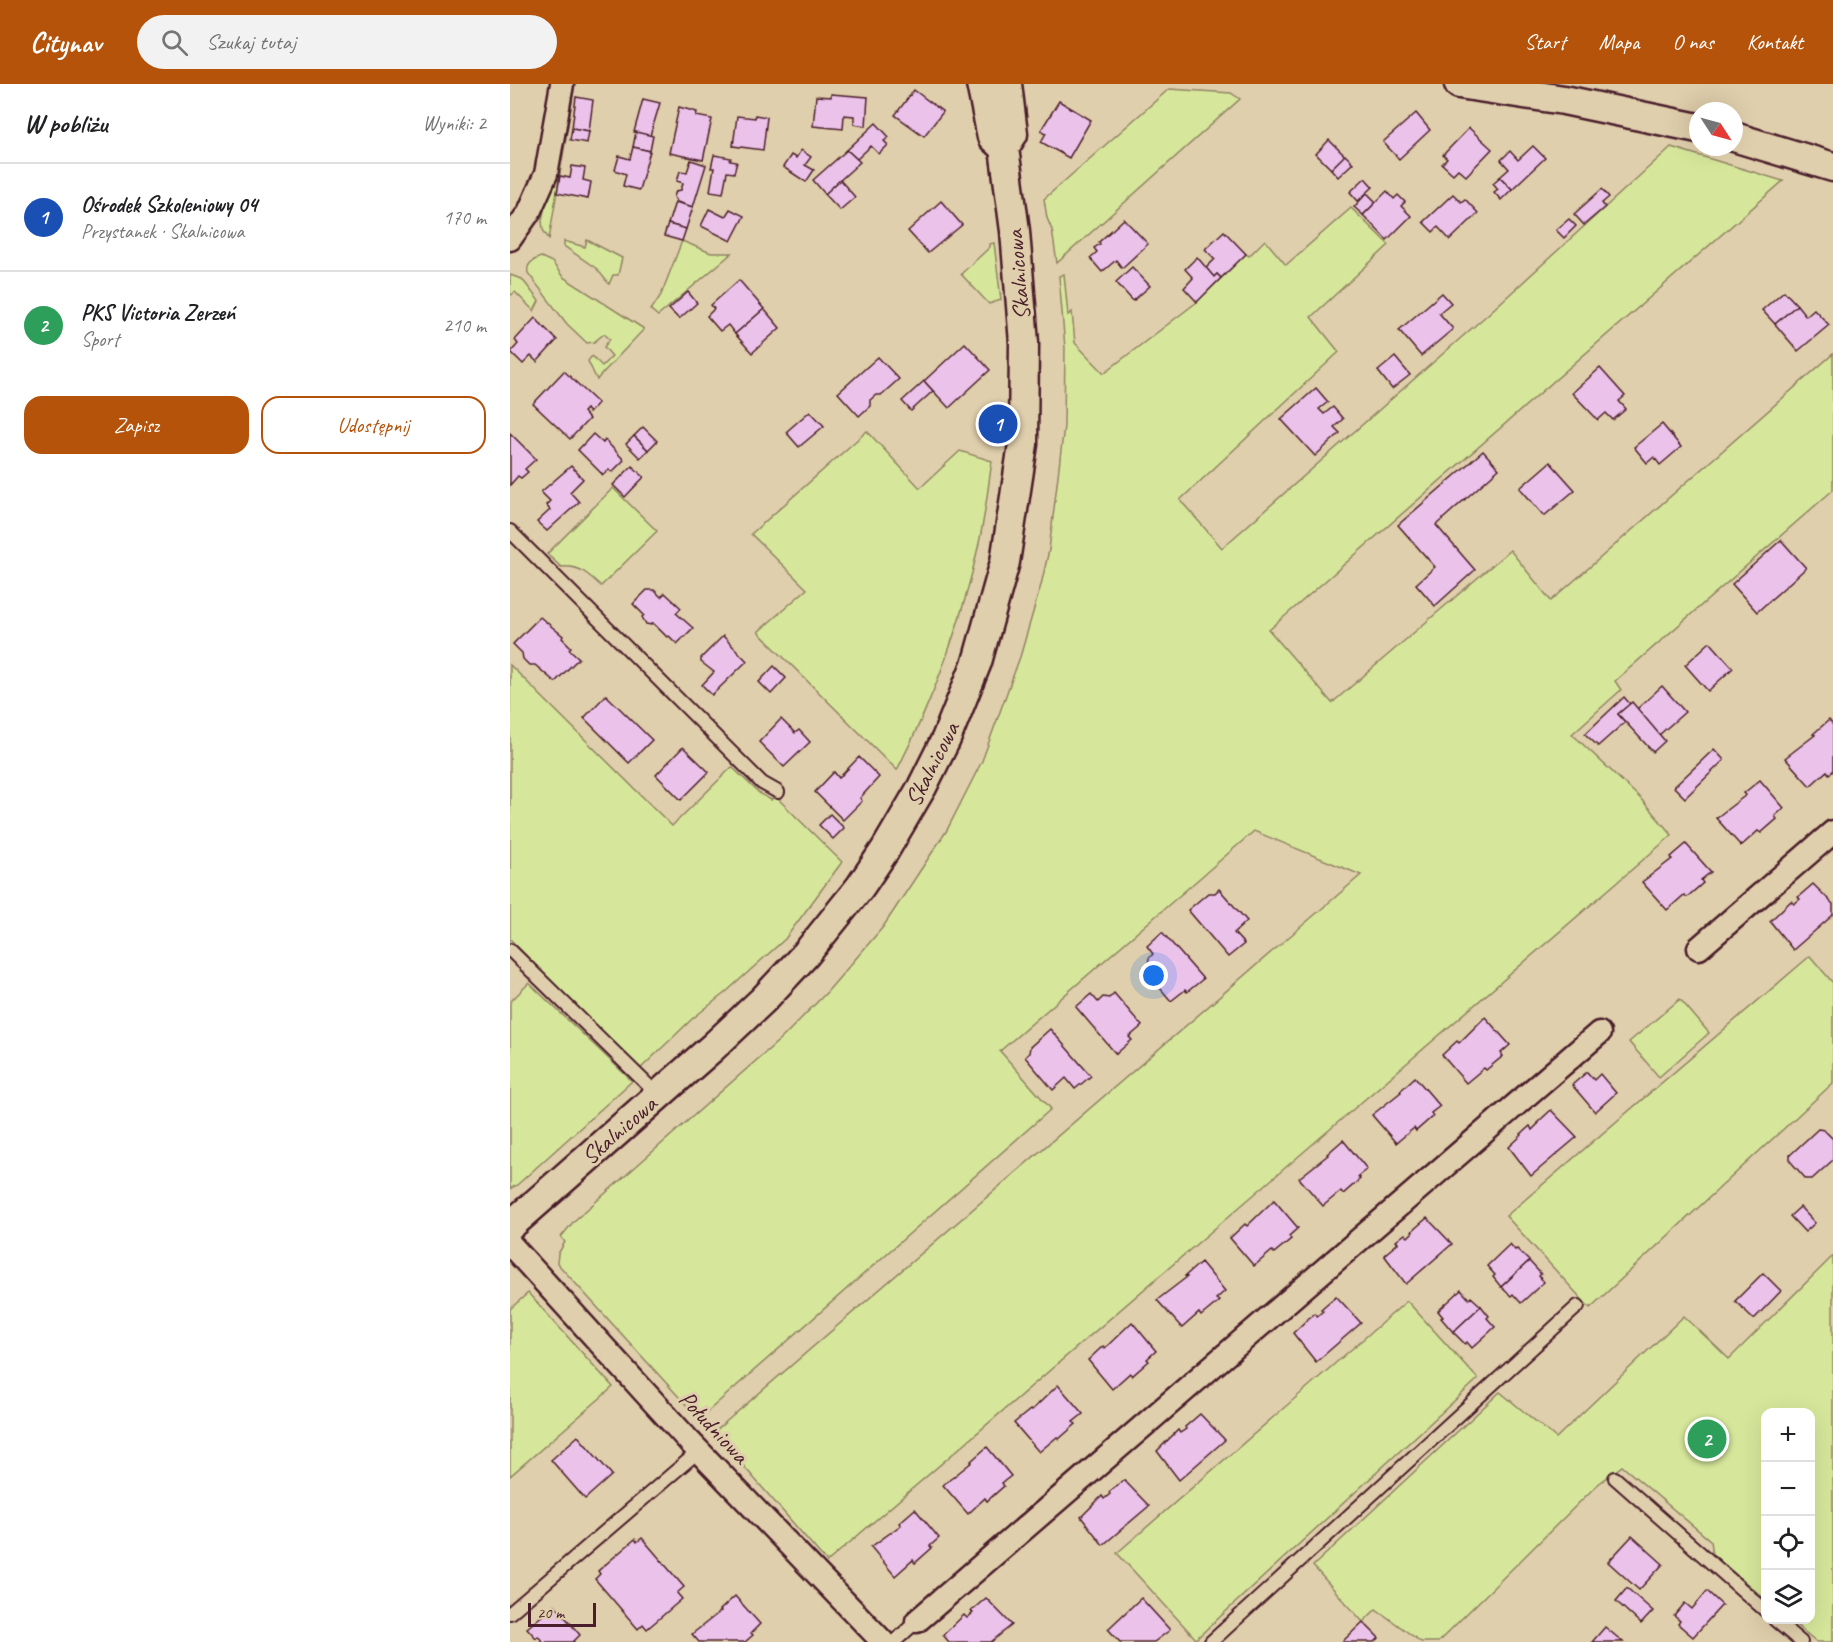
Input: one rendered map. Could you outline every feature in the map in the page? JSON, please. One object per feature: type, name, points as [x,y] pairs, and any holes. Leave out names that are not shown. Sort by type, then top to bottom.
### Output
[{"type":"street","points":[[510,239],[529,212],[546,174],[562,84]]},
{"type":"street","name":"Skalnicowa","points":[[981,84],[992,137],[1004,148]]},
{"type":"street","name":"Skalnicowa","points":[[510,1226],[721,1039],[785,978],[853,896],[885,850],[946,739],[973,673],[992,612],[1005,562],[1023,444],[1025,353],[1022,301],[1004,148],[1013,134],[1007,84]]},
{"type":"street","points":[[1459,84],[1564,100],[1689,126]]},
{"type":"street","points":[[1743,140],[1833,167]]},
{"type":"street","points":[[1699,948],[1833,832]]},
{"type":"street","points":[[917,1621],[1599,1033]]},
{"type":"street","name":"Południowa","points":[[510,1244],[699,1451],[883,1642]]},
{"type":"lane","points":[[510,531],[762,783],[778,792]]},
{"type":"lane","points":[[510,950],[658,1095]]},
{"type":"lane","points":[[1211,1642],[1578,1306]]},
{"type":"lane","points":[[510,1613],[699,1451]]},
{"type":"lane","points":[[1615,1478],[1761,1607]]},
{"type":"lane","points":[[894,1642],[917,1621]]},
{"type":"lane","points":[[1780,1624],[1801,1642]]},
{"type":"green space","points":[[571,84],[575,84],[549,239],[543,230],[542,220]]},
{"type":"green space","points":[[1169,89],[1231,93],[1240,99],[1057,263],[1044,199]]},
{"type":"green space","points":[[1671,147],[1689,152],[1689,156],[1701,156],[1783,181],[1269,630],[1332,703],[1510,550],[1551,601],[1833,354],[1833,490],[1615,681],[1621,690],[1572,734],[1640,798],[1672,835],[827,1562],[714,1432],[1361,875],[1254,831],[1000,1051],[1051,1109],[699,1419],[557,1263],[558,1254],[565,1242],[561,1237],[574,1221],[783,1037],[827,992],[883,927],[947,830],[982,761],[1020,657],[1049,550],[1064,426],[1065,348],[1059,276],[1064,274],[1068,315],[1072,312],[1075,343],[1104,373],[1197,302],[1246,254],[1249,256],[1265,240],[1286,265],[1351,208],[1389,245],[1311,317],[1339,352],[1180,500],[1222,548],[1487,315]]},
{"type":"green space","points":[[587,240],[622,258],[618,275],[613,275],[609,284],[597,269],[564,246],[564,241],[585,247]]},
{"type":"green space","points":[[682,241],[711,253],[732,253],[658,316],[651,310],[661,295]]},
{"type":"green space","points":[[994,243],[1001,300],[989,304],[961,274],[990,247],[990,244]]},
{"type":"green space","points":[[541,257],[552,262],[563,277],[644,329],[597,380],[588,361],[592,356],[602,366],[612,356],[604,347],[610,339],[604,334],[594,342],[587,343],[567,324],[528,273],[531,263]]},
{"type":"green space","points":[[510,275],[522,279],[539,301],[534,311],[515,292],[510,296]]},
{"type":"green space","points":[[867,431],[920,488],[960,451],[992,461],[979,543],[964,602],[935,687],[897,770],[758,632],[807,589],[751,534]]},
{"type":"green space","points":[[613,488],[657,531],[601,586],[578,569],[561,567],[547,554]]},
{"type":"green space","points":[[510,665],[672,826],[732,767],[759,793],[771,800],[775,796],[842,862],[785,939],[692,1019],[639,1070],[510,939]]},
{"type":"green space","points":[[1810,956],[1833,983],[1833,1083],[1590,1308],[1506,1216]]},
{"type":"green space","points":[[529,983],[632,1081],[510,1189],[510,1002]]},
{"type":"green space","points":[[1680,999],[1709,1033],[1659,1077],[1629,1042]]},
{"type":"green space","points":[[1833,1256],[1833,1642],[1817,1642],[1795,1624],[1815,1624],[1815,1408],[1761,1408],[1761,1596],[1713,1555],[1711,1541],[1622,1466],[1597,1485],[1438,1642],[1421,1642],[1376,1609],[1363,1622],[1313,1566],[1500,1392],[1556,1438],[1684,1316],[1729,1359]]},
{"type":"green space","points":[[528,1293],[613,1387],[510,1476],[510,1309]]},
{"type":"green space","points":[[1407,1301],[1478,1379],[1196,1639],[1117,1553]]},
{"type":"building","points":[[914,90],[943,112],[924,136],[895,115]]},
{"type":"building","points":[[831,94],[868,97],[866,126],[854,124],[854,116],[844,115],[843,129],[813,126],[816,96],[831,97]]},
{"type":"building","points":[[576,97],[593,100],[589,131],[572,128]]},
{"type":"building","points":[[643,99],[660,103],[650,136],[634,132]]},
{"type":"building","points":[[1059,101],[1091,120],[1069,158],[1041,142],[1046,133],[1041,130]]},
{"type":"building","points":[[679,107],[697,112],[696,116],[712,119],[703,160],[669,153]]},
{"type":"building","points":[[1416,113],[1430,130],[1399,159],[1383,142]]},
{"type":"building","points":[[755,115],[767,117],[763,150],[733,146],[737,116],[755,118]]},
{"type":"building","points":[[876,123],[889,137],[884,141],[888,145],[879,154],[871,146],[857,159],[847,150]]},
{"type":"building","points":[[572,128],[589,131],[587,143],[570,140]]},
{"type":"building","points":[[1469,128],[1492,149],[1466,176],[1458,169],[1453,174],[1442,164],[1447,159],[1443,155]]},
{"type":"building","points":[[636,132],[653,136],[650,151],[633,147]]},
{"type":"building","points":[[1329,140],[1345,156],[1331,169],[1316,154]]},
{"type":"building","points":[[1533,146],[1545,158],[1512,189],[1500,177],[1509,169],[1501,160],[1510,151],[1518,160]]},
{"type":"building","points":[[633,147],[650,151],[639,190],[623,186],[626,174],[615,170],[619,156],[630,159]]},
{"type":"building","points":[[801,150],[811,157],[805,165],[814,170],[806,182],[783,167],[791,155],[796,158]]},
{"type":"building","points":[[847,150],[860,162],[825,194],[813,180]]},
{"type":"building","points":[[714,155],[731,158],[730,161],[737,162],[734,173],[727,172],[723,193],[710,191]]},
{"type":"building","points":[[1345,155],[1353,163],[1338,177],[1331,169]]},
{"type":"building","points":[[691,160],[706,165],[693,207],[677,202],[674,197],[676,191],[681,190],[683,183],[677,181],[680,171],[687,172]]},
{"type":"building","points":[[572,166],[585,168],[583,180],[591,182],[588,199],[557,193],[560,176],[570,178]]},
{"type":"building","points":[[1500,177],[1512,189],[1501,200],[1494,192],[1498,189],[1493,183]]},
{"type":"building","points":[[1365,178],[1373,187],[1358,201],[1350,192]]},
{"type":"building","points":[[840,180],[855,197],[840,210],[825,194]]},
{"type":"building","points":[[1602,189],[1609,197],[1602,203],[1605,207],[1584,225],[1574,214]]},
{"type":"building","points":[[1387,191],[1394,199],[1398,195],[1405,202],[1401,206],[1411,216],[1387,240],[1363,215]]},
{"type":"building","points":[[1367,193],[1376,202],[1363,215],[1354,207]]},
{"type":"building","points":[[1453,194],[1461,202],[1465,199],[1478,213],[1450,240],[1438,227],[1433,232],[1423,222]]},
{"type":"building","points":[[941,201],[962,225],[928,253],[908,231]]},
{"type":"building","points":[[675,202],[693,207],[686,229],[668,224]]},
{"type":"building","points":[[709,209],[725,217],[730,209],[744,216],[731,241],[701,226]]},
{"type":"building","points":[[1124,219],[1148,244],[1122,268],[1116,260],[1102,272],[1090,258],[1097,252],[1094,248]]},
{"type":"building","points":[[1569,219],[1576,226],[1564,238],[1556,230]]},
{"type":"building","points":[[668,224],[686,229],[682,241],[664,236]]},
{"type":"building","points":[[1224,231],[1246,254],[1221,278],[1217,274],[1214,277],[1206,268],[1215,259],[1205,249]]},
{"type":"building","points":[[1197,257],[1214,277],[1217,274],[1221,278],[1197,302],[1184,288],[1193,278],[1185,269]]},
{"type":"building","points":[[1132,267],[1150,286],[1133,301],[1116,282]]},
{"type":"building","points":[[739,280],[764,309],[735,334],[728,325],[720,331],[707,316],[714,309],[711,305]]},
{"type":"building","points":[[1784,291],[1797,305],[1775,324],[1762,310]]},
{"type":"building","points":[[688,292],[697,303],[679,319],[669,309]]},
{"type":"building","points":[[1442,293],[1451,303],[1439,313],[1453,329],[1421,356],[1399,330]]},
{"type":"building","points":[[1797,305],[1806,316],[1814,309],[1829,325],[1798,351],[1775,324]]},
{"type":"building","points":[[764,309],[780,328],[752,353],[735,334]]},
{"type":"building","points":[[535,318],[557,340],[537,362],[531,356],[523,364],[511,352],[518,344],[515,340]]},
{"type":"building","points":[[965,343],[990,370],[949,408],[924,381]]},
{"type":"building","points":[[878,357],[899,379],[881,395],[876,395],[870,400],[870,406],[859,416],[838,393]]},
{"type":"building","points":[[1395,357],[1410,375],[1392,389],[1378,371]]},
{"type":"building","points":[[1600,368],[1625,396],[1619,401],[1626,409],[1613,420],[1606,413],[1598,420],[1572,393]]},
{"type":"building","points":[[564,371],[598,403],[589,413],[586,409],[583,412],[589,419],[570,439],[533,404]]},
{"type":"building","points":[[924,381],[933,391],[911,411],[902,401]]},
{"type":"building","points":[[1316,388],[1328,402],[1319,409],[1324,414],[1333,407],[1343,419],[1334,427],[1340,433],[1315,456],[1281,419]]},
{"type":"building","points":[[810,411],[824,426],[799,447],[786,432]]},
{"type":"building","points":[[1662,424],[1681,447],[1660,465],[1654,457],[1647,463],[1634,447]]},
{"type":"building","points":[[643,427],[657,441],[648,450],[634,436]]},
{"type":"building","points":[[510,433],[536,459],[525,469],[528,472],[521,478],[518,476],[510,485]]},
{"type":"building","points":[[593,434],[603,443],[605,440],[624,460],[612,472],[609,470],[603,475],[578,450]]},
{"type":"building","points":[[634,436],[648,450],[640,458],[626,444]]},
{"type":"building","points":[[1483,451],[1499,469],[1436,525],[1475,570],[1435,606],[1416,584],[1435,567],[1398,525]]},
{"type":"building","points":[[1550,462],[1575,490],[1544,516],[1520,488]]},
{"type":"building","points":[[571,466],[583,479],[570,492],[579,502],[547,531],[537,522],[550,510],[546,505],[550,501],[541,492]]},
{"type":"building","points":[[632,466],[644,477],[625,497],[613,485]]},
{"type":"building","points":[[1781,540],[1806,568],[1757,612],[1732,584]]},
{"type":"building","points":[[647,590],[654,590],[661,597],[665,593],[681,608],[676,613],[693,628],[677,644],[653,623],[646,624],[642,617],[644,615],[633,604]]},
{"type":"building","points":[[540,617],[563,636],[562,638],[571,647],[569,649],[579,658],[555,682],[535,665],[529,665],[513,644]]},
{"type":"building","points":[[723,636],[747,661],[712,695],[702,685],[714,672],[701,662],[701,658]]},
{"type":"building","points":[[1710,642],[1733,668],[1708,691],[1685,665]]},
{"type":"building","points":[[774,666],[786,678],[771,694],[759,682]]},
{"type":"building","points":[[1662,686],[1685,712],[1659,735],[1637,709]]},
{"type":"building","points":[[606,695],[652,740],[629,763],[584,718]]},
{"type":"building","points":[[1624,697],[1630,704],[1618,714],[1625,722],[1598,746],[1585,734]]},
{"type":"building","points":[[1632,702],[1665,741],[1653,752],[1618,714]]},
{"type":"building","points":[[781,719],[795,733],[799,730],[810,742],[784,767],[759,742]]},
{"type":"building","points":[[1829,720],[1833,725],[1833,771],[1829,774],[1827,771],[1810,786],[1785,758],[1815,735],[1813,734]]},
{"type":"building","points":[[683,747],[709,772],[681,800],[656,775]]},
{"type":"building","points":[[1714,749],[1724,760],[1685,798],[1674,787]]},
{"type":"building","points":[[859,757],[879,777],[860,798],[862,801],[843,820],[815,792],[834,772],[839,778]]},
{"type":"building","points":[[1760,780],[1784,808],[1775,816],[1777,819],[1761,833],[1758,831],[1741,846],[1716,818],[1746,795],[1744,793]]},
{"type":"building","points":[[830,814],[844,828],[833,839],[819,825]]},
{"type":"building","points":[[1686,844],[1711,872],[1701,880],[1703,883],[1687,897],[1684,895],[1667,910],[1642,882],[1672,859],[1671,857]]},
{"type":"building","points":[[1813,884],[1833,904],[1833,915],[1793,950],[1770,921],[1791,901],[1794,904],[1800,899],[1798,897]]},
{"type":"building","points":[[1219,889],[1247,921],[1234,933],[1244,944],[1228,957],[1188,910],[1208,893],[1215,893]]},
{"type":"building","points":[[1162,932],[1203,979],[1171,1001],[1143,968],[1153,954],[1147,946]]},
{"type":"building","points":[[1114,993],[1142,1026],[1129,1037],[1132,1040],[1116,1054],[1076,1007],[1091,994],[1098,1002],[1103,997],[1109,998]]},
{"type":"building","points":[[1485,1017],[1510,1045],[1501,1053],[1503,1056],[1466,1083],[1442,1055],[1457,1041],[1459,1043]]},
{"type":"building","points":[[1050,1029],[1091,1076],[1075,1089],[1066,1078],[1053,1090],[1025,1057],[1030,1047]]},
{"type":"building","points":[[1587,1072],[1594,1080],[1600,1074],[1616,1093],[1595,1112],[1572,1085]]},
{"type":"building","points":[[1415,1077],[1440,1106],[1431,1113],[1433,1116],[1416,1131],[1414,1128],[1396,1143],[1372,1115],[1401,1092]]},
{"type":"building","points":[[1551,1110],[1577,1137],[1531,1176],[1509,1147],[1530,1126],[1532,1130]]},
{"type":"building","points":[[1818,1129],[1824,1130],[1833,1139],[1833,1160],[1812,1179],[1806,1179],[1790,1161],[1790,1155]]},
{"type":"building","points":[[1343,1140],[1367,1169],[1358,1176],[1360,1179],[1343,1194],[1341,1191],[1323,1206],[1299,1178]]},
{"type":"building","points":[[1274,1200],[1298,1228],[1289,1236],[1291,1239],[1254,1266],[1230,1238],[1245,1224],[1247,1226]]},
{"type":"building","points":[[1800,1207],[1815,1223],[1805,1232],[1790,1216]]},
{"type":"building","points":[[1427,1218],[1452,1244],[1406,1284],[1384,1255],[1398,1243],[1396,1241],[1405,1234],[1408,1237]]},
{"type":"building","points":[[1510,1244],[1529,1261],[1501,1287],[1487,1266]]},
{"type":"building","points":[[1529,1261],[1541,1274],[1539,1276],[1544,1282],[1521,1303],[1513,1294],[1511,1296],[1501,1287]]},
{"type":"building","points":[[1201,1262],[1225,1291],[1216,1299],[1219,1301],[1201,1316],[1199,1313],[1182,1328],[1157,1300],[1187,1277],[1185,1276]]},
{"type":"building","points":[[1763,1273],[1781,1291],[1754,1319],[1735,1301]]},
{"type":"building","points":[[1461,1290],[1469,1299],[1471,1297],[1481,1306],[1453,1332],[1438,1311]]},
{"type":"building","points":[[1336,1296],[1361,1323],[1316,1362],[1293,1333],[1314,1313],[1317,1316],[1323,1311],[1321,1309]]},
{"type":"building","points":[[1481,1306],[1495,1327],[1472,1348],[1453,1332]]},
{"type":"building","points":[[1132,1322],[1156,1351],[1147,1359],[1149,1361],[1132,1376],[1130,1373],[1112,1389],[1088,1360],[1103,1346],[1105,1348]]},
{"type":"building","points":[[1058,1385],[1083,1414],[1073,1422],[1076,1424],[1059,1439],[1057,1437],[1039,1452],[1014,1423],[1031,1411]]},
{"type":"building","points":[[1200,1414],[1225,1440],[1179,1480],[1157,1451],[1178,1430],[1180,1433],[1186,1429],[1185,1427]]},
{"type":"building","points":[[578,1436],[612,1475],[585,1499],[551,1460]]},
{"type":"building","points":[[987,1447],[1011,1476],[1002,1483],[1004,1486],[987,1501],[985,1498],[968,1514],[943,1485]]},
{"type":"building","points":[[1124,1480],[1149,1506],[1103,1545],[1081,1517],[1102,1496],[1104,1499]]},
{"type":"building","points":[[915,1509],[939,1538],[930,1546],[932,1548],[915,1563],[913,1560],[895,1576],[871,1547],[901,1525],[899,1523]]},
{"type":"building","points":[[1632,1536],[1663,1564],[1639,1590],[1608,1562]]},
{"type":"building","points":[[642,1538],[684,1587],[677,1593],[682,1599],[647,1629],[643,1624],[638,1629],[595,1579],[600,1574],[598,1571],[635,1539],[637,1542]]},
{"type":"building","points":[[1627,1588],[1653,1611],[1641,1624],[1616,1601]]},
{"type":"building","points":[[1707,1591],[1722,1605],[1693,1637],[1678,1624],[1680,1621],[1674,1616],[1685,1603],[1692,1609]]},
{"type":"building","points":[[735,1596],[760,1624],[751,1633],[753,1635],[745,1642],[699,1642],[692,1634],[721,1611]]},
{"type":"building","points":[[986,1598],[1012,1625],[991,1642],[949,1642],[943,1635],[964,1615],[967,1618],[973,1613],[971,1611]]},
{"type":"building","points":[[1141,1598],[1170,1630],[1154,1642],[1120,1642],[1108,1629]]},
{"type":"building","points":[[555,1605],[580,1635],[573,1642],[540,1642],[542,1641],[538,1636],[536,1638],[527,1628]]},
{"type":"building","points":[[1363,1622],[1379,1638],[1375,1642],[1342,1642]]},
{"type":"building","points":[[1605,1627],[1623,1642],[1592,1642]]},
{"type":"place","name":"Ośrodek Szkoleniowy 04","points":[[998,424]]},
{"type":"place","name":"PKS Victoria Zerzeń","points":[[1707,1439]]}]
